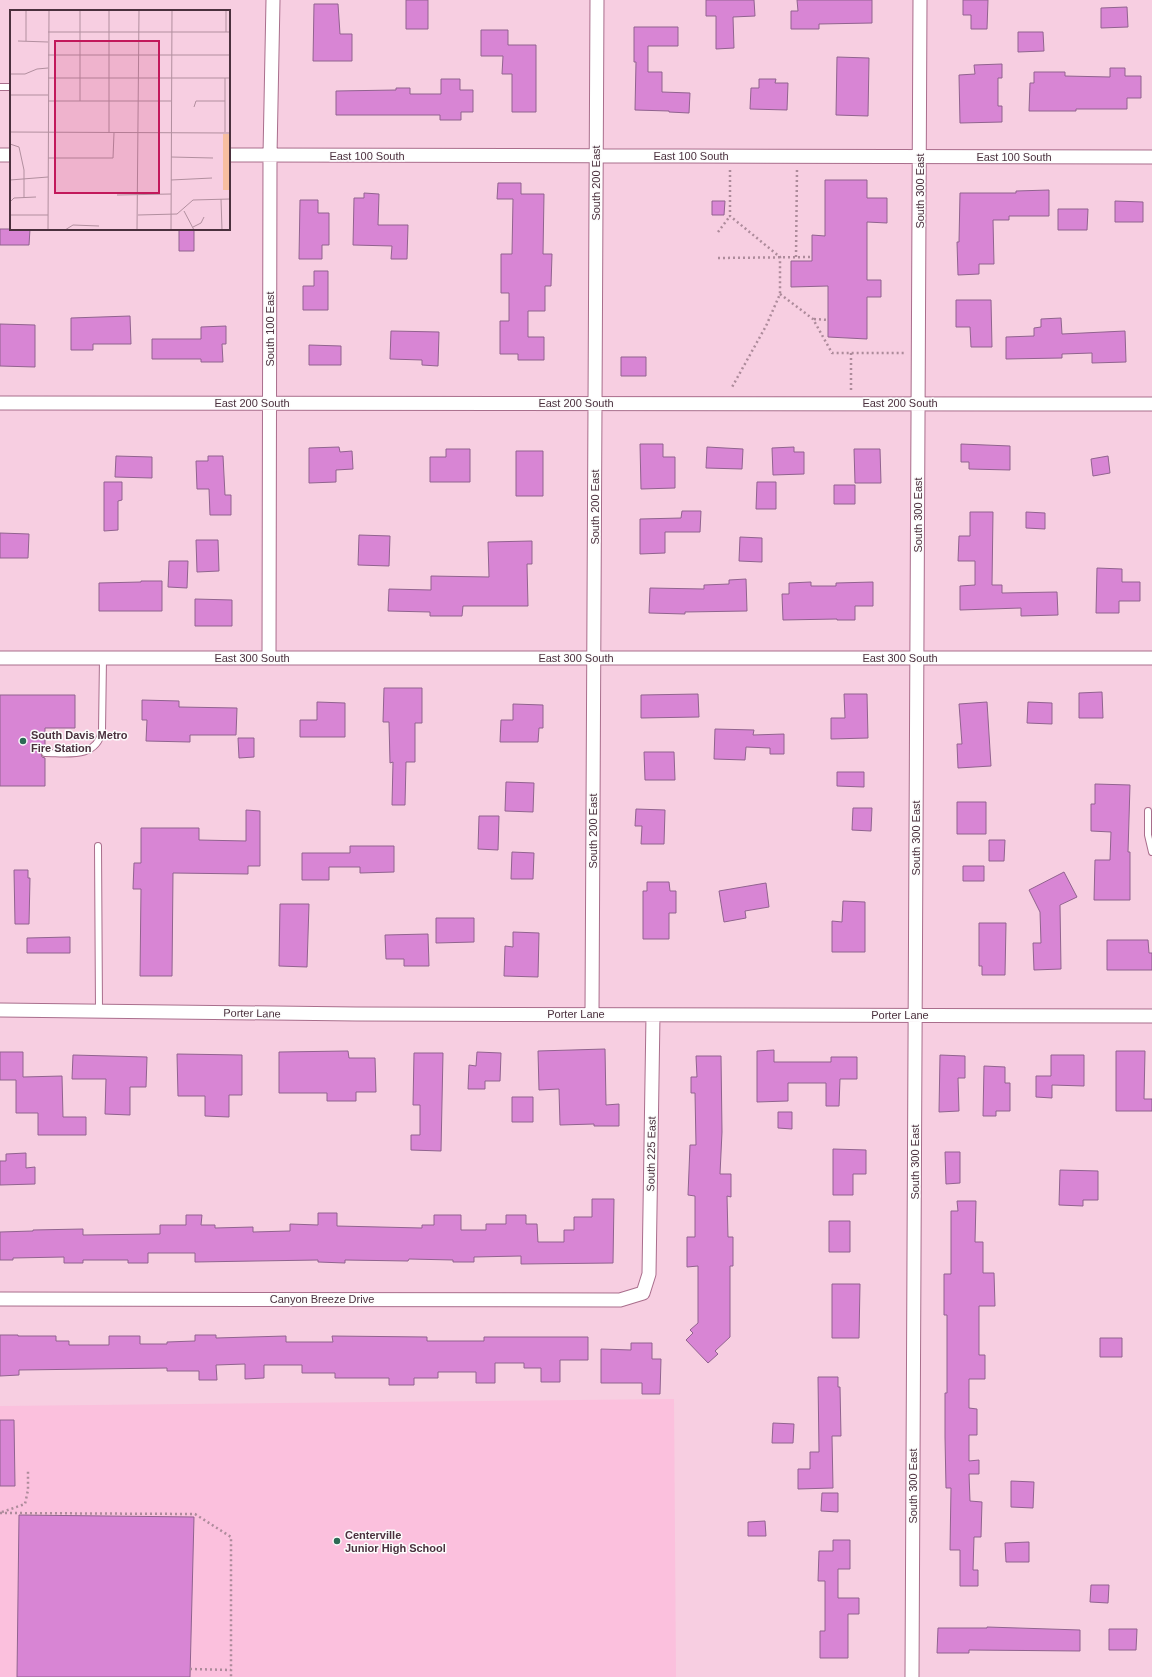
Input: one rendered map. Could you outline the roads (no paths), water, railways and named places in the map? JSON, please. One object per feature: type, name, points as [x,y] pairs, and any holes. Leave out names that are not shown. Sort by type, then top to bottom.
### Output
[{"type":"street","name":"South 100 East","points":[[269,658],[270,155],[273,0]]},
{"type":"street","name":"South 200 East","points":[[592,1014],[597,0]]},
{"type":"street","name":"South 300 East","points":[[912,1677],[920,0]]},
{"type":"street","name":"East 100 South","points":[[230,155],[1152,157]]},
{"type":"street","name":"East 200 South","points":[[0,403],[1152,404]]},
{"type":"street","name":"East 300 South","points":[[0,658],[1152,658]]},
{"type":"street","name":"Porter Lane","points":[[0,1010],[356,1014],[1152,1016]]},
{"type":"street","name":"South 225 East","points":[[643,1293],[649,1274],[653,1014]]},
{"type":"street","name":"Canyon Breeze Drive","points":[[0,1299],[620,1300],[643,1293]]},
{"type":"lane","points":[[45,753],[79,753],[88,751],[95,747],[100,740],[102,731],[103,658]]},
{"type":"lane","points":[[1148,811],[1148,835],[1152,852]]},
{"type":"lane","points":[[98,846],[99,1011]]},
{"type":"place","name":"South Davis Metro Fire Station","points":[[23,741]]},
{"type":"place","name":"Centerville Junior High School","points":[[337,1541]]}]
